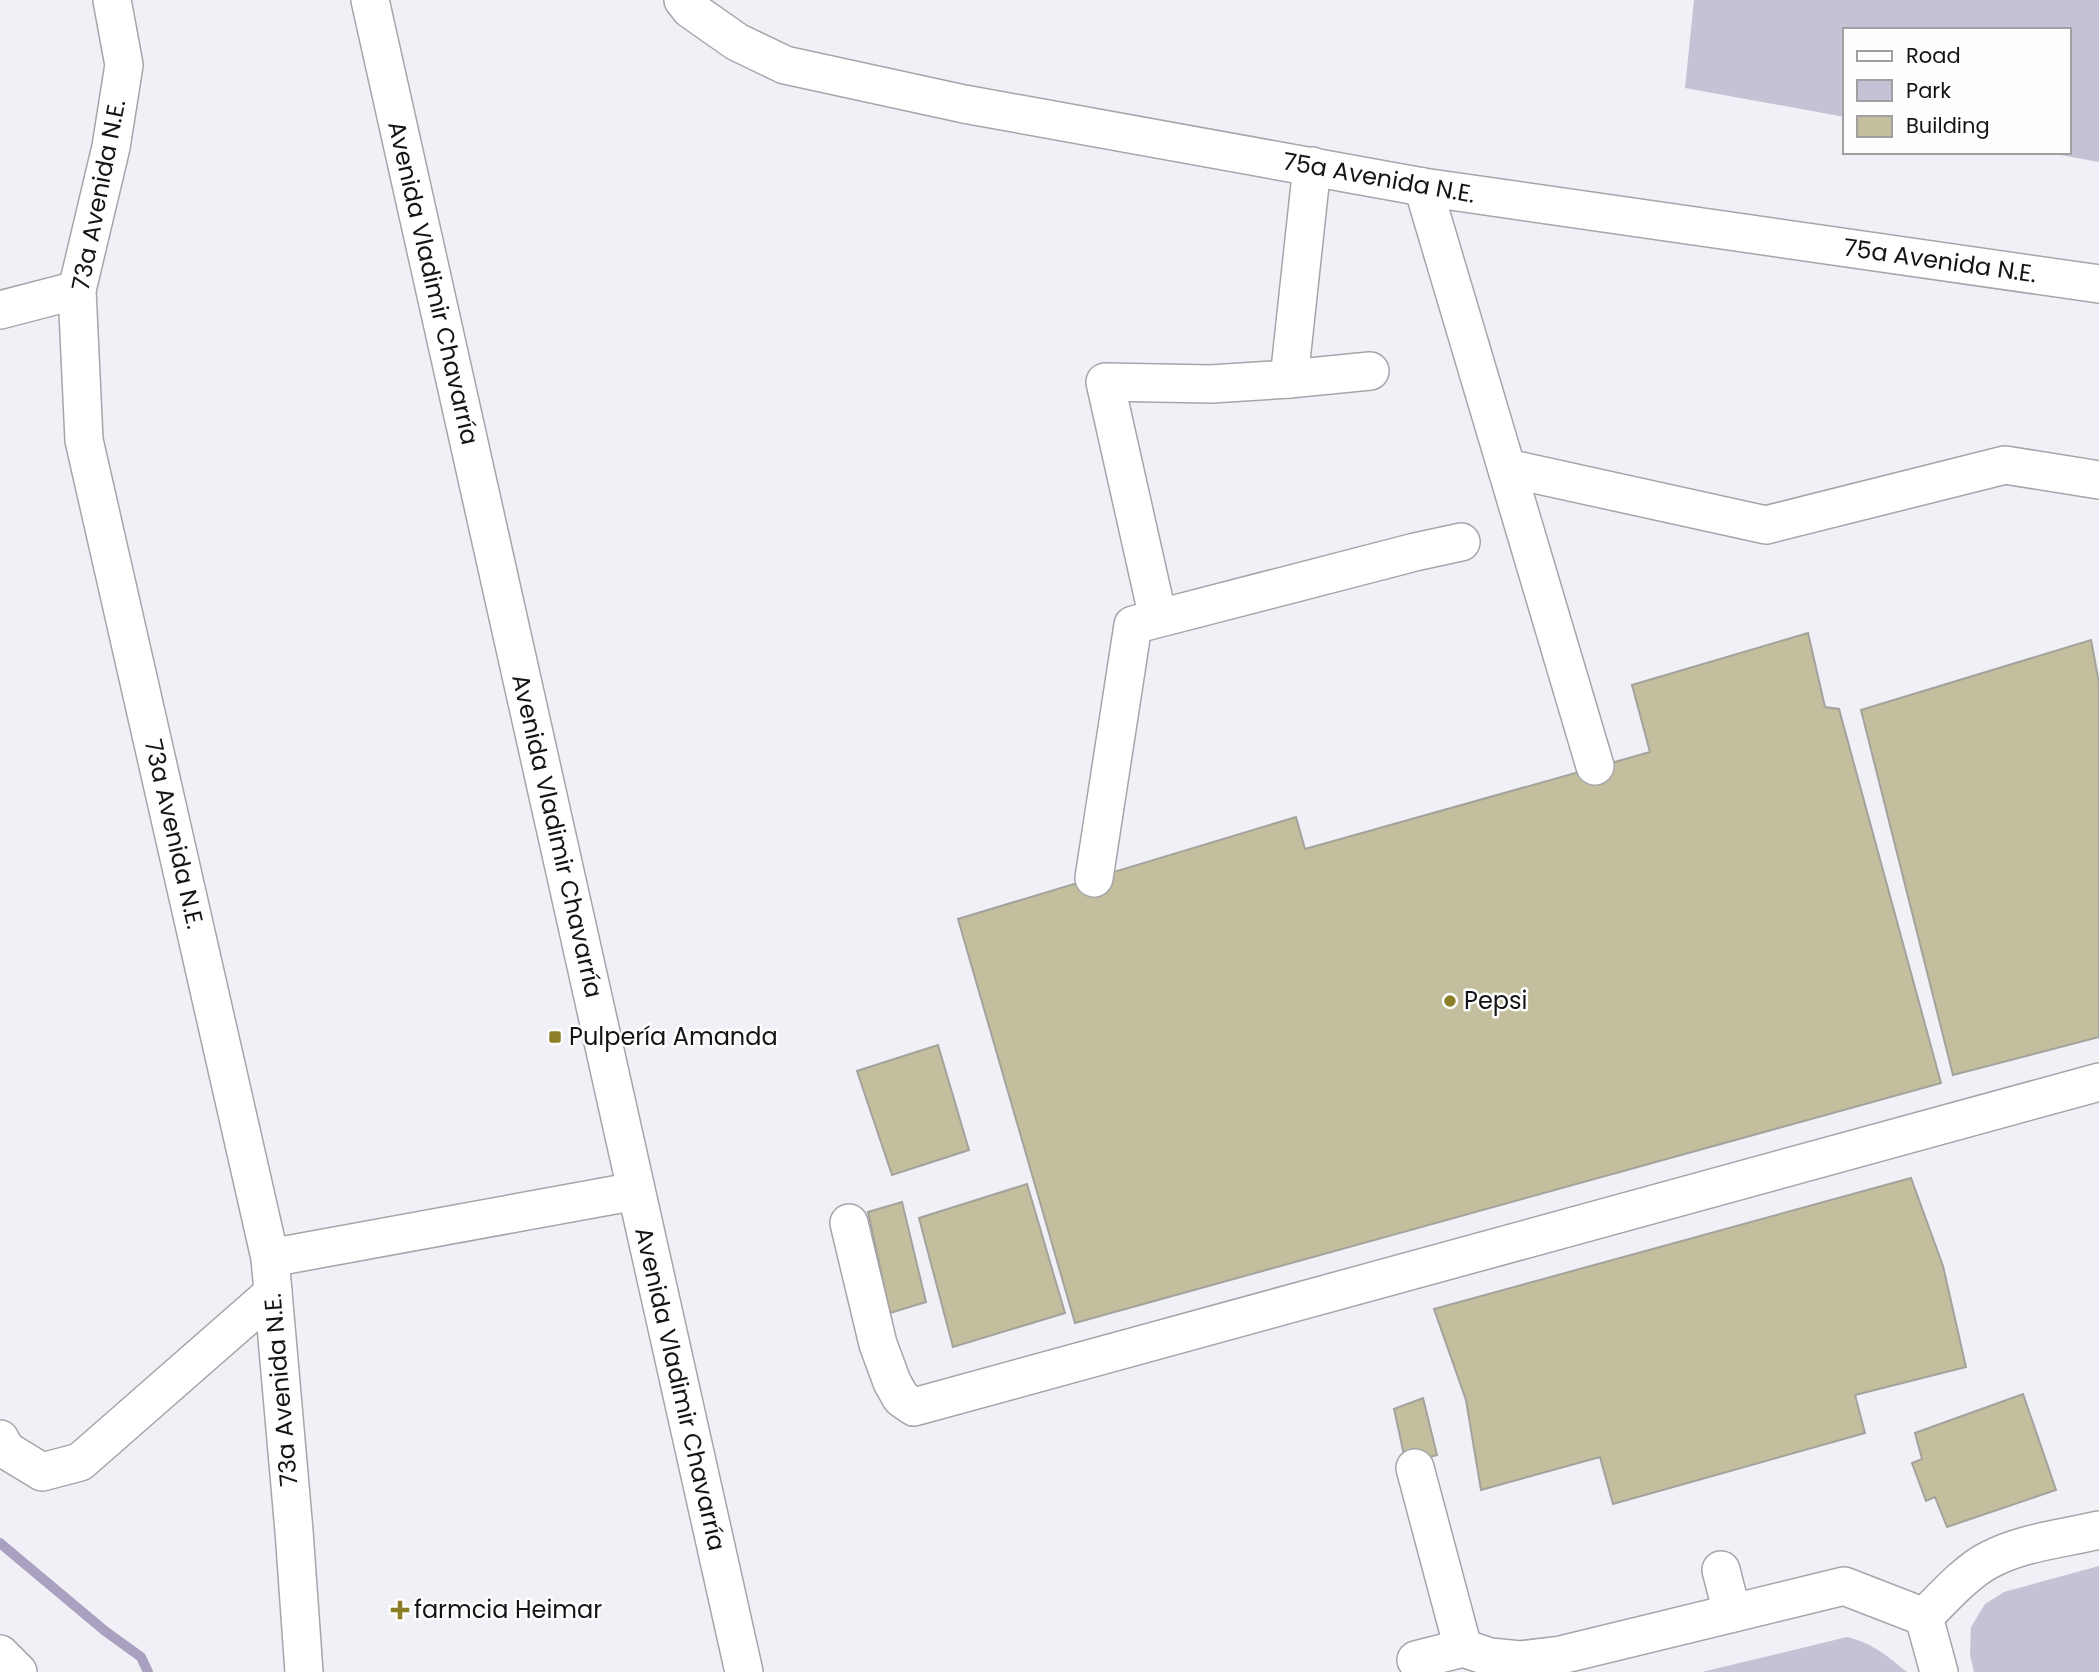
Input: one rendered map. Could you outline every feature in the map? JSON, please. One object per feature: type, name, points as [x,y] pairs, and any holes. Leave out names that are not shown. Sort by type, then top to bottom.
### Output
[{"type":"street","name":"73a Avenida N.E.","points":[[112,0],[124,65],[111,147],[77,290],[84,440],[272,1275],[304,1672]]},
{"type":"street","name":"Avenida Vladimir Chavarría","points":[[370,0],[744,1672]]},
{"type":"street","name":"75a Avenida N.E.","points":[[683,0],[690,9],[737,42],[785,65],[964,104],[1423,187],[2099,284]]},
{"type":"street","points":[[1289,379],[1312,166]]},
{"type":"street","points":[[1423,187],[1595,766]]},
{"type":"street","points":[[0,310],[77,290]]},
{"type":"street","points":[[1158,618],[1105,382],[1211,384],[1370,371]]},
{"type":"street","points":[[1507,468],[1766,525],[2005,465],[2099,480]]},
{"type":"street","points":[[1094,878],[1133,625],[1461,542]]},
{"type":"street","points":[[849,1223],[878,1344],[887,1370],[901,1398],[914,1407],[2099,1082]]},
{"type":"street","points":[[0,1439],[6,1450],[42,1472],[80,1462],[272,1275],[636,1191]]},
{"type":"street","points":[[1415,1468],[1463,1648]]},
{"type":"street","points":[[1924,1617],[1952,1589],[1988,1560],[2029,1545],[2099,1530]]},
{"type":"street","points":[[1721,1570],[1732,1613]]},
{"type":"street","points":[[1416,1660],[1463,1648],[1490,1657],[1520,1660],[1561,1655],[1844,1586],[1924,1617]]},
{"type":"street","points":[[1924,1617],[1939,1672]]},
{"type":"street","points":[[0,1654],[18,1672]]},
{"type":"green space","points":[[1694,0],[2099,0],[2099,162],[2055,154],[2071,154],[2071,28],[1843,28],[1843,117],[1685,88]]},
{"type":"green space","points":[[2099,1566],[2099,1672],[1974,1672],[1970,1655],[1971,1627],[1985,1604],[2004,1592]]},
{"type":"green space","points":[[1847,1637],[1886,1655],[1907,1672],[1702,1672]]},
{"type":"building","name":"Pepsi","points":[[1808,633],[1825,707],[1839,709],[1941,1083],[1075,1323],[958,919],[1296,817],[1305,849],[1650,752],[1632,685]]},
{"type":"building","points":[[2091,640],[2099,683],[2099,1037],[1953,1075],[1861,710]]},
{"type":"building","points":[[938,1045],[969,1150],[892,1175],[857,1071]]},
{"type":"building","points":[[1911,1178],[1943,1266],[1966,1367],[1855,1395],[1865,1433],[1613,1504],[1600,1457],[1481,1490],[1466,1400],[1434,1309]]},
{"type":"building","points":[[1027,1184],[1065,1313],[953,1347],[919,1218]]},
{"type":"building","points":[[902,1202],[926,1302],[890,1313],[868,1212]]},
{"type":"building","points":[[2023,1394],[2056,1490],[1947,1527],[1935,1497],[1926,1501],[1912,1463],[1922,1459],[1915,1433]]},
{"type":"building","points":[[1423,1398],[1437,1455],[1406,1464],[1394,1409]]},
{"type":"waterway","points":[[0,1543],[105,1631],[141,1657],[148,1672]]},
{"type":"place","name":"Pepsi","points":[[1450,1001]]},
{"type":"place","name":"Pulpería Amanda","points":[[555,1037]]},
{"type":"place","name":"farmcia Heimar","points":[[400,1610]]}]
